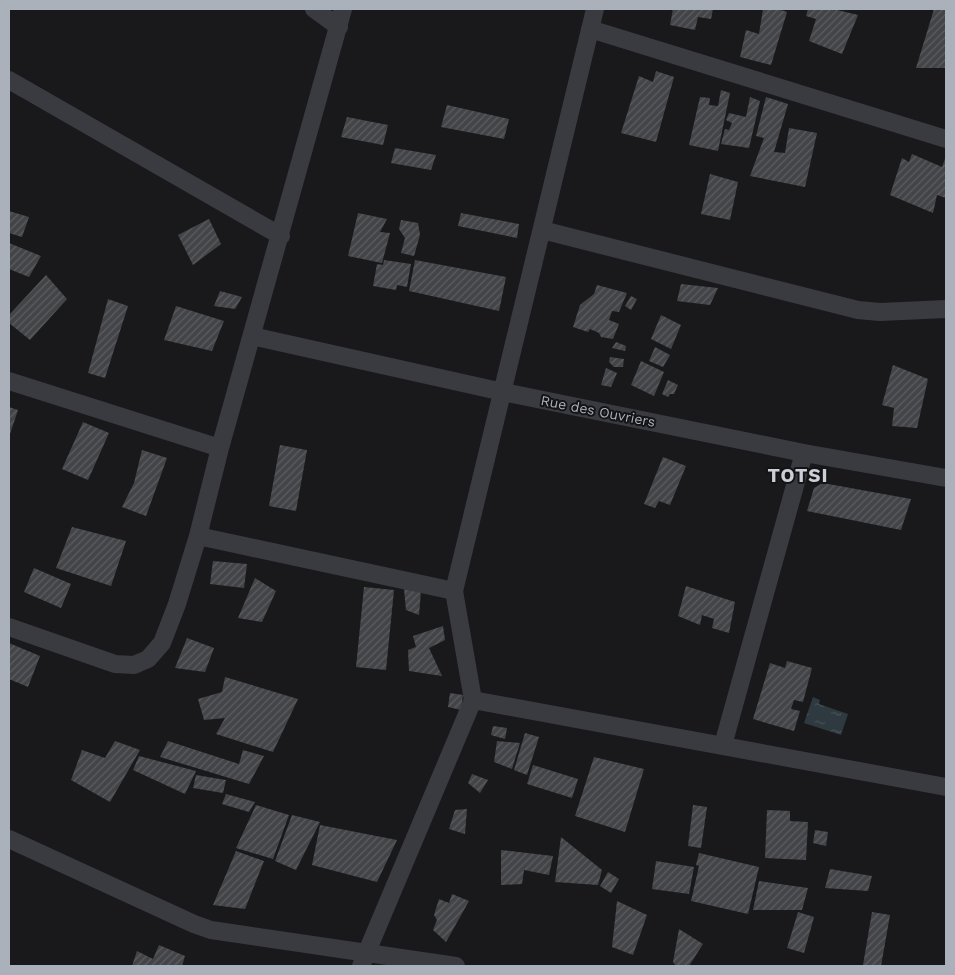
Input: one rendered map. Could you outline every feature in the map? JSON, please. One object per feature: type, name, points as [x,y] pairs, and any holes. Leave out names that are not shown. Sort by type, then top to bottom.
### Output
[{"type":"street","points":[[314,9],[339,27]]},
{"type":"street","points":[[9,627],[115,664],[134,665],[148,659],[162,643],[177,604],[198,536],[220,448],[281,236],[343,9]]},
{"type":"street","points":[[364,959],[473,700],[454,591],[595,9]]},
{"type":"street","points":[[590,29],[946,139]]},
{"type":"street","points":[[9,80],[281,236]]},
{"type":"street","points":[[542,230],[858,310],[880,312],[946,309]]},
{"type":"street","name":"Rue des Ouvriers","points":[[252,336],[503,392],[804,453],[946,478]]},
{"type":"street","points":[[9,381],[220,448]]},
{"type":"street","points":[[723,745],[804,453]]},
{"type":"street","points":[[198,536],[454,591]]},
{"type":"street","points":[[473,700],[946,787]]},
{"type":"street","points":[[9,839],[194,924],[211,930],[364,959],[456,966]]},
{"type":"water","points":[[813,697],[820,700],[819,704],[848,714],[841,735],[804,723]]},
{"type":"building","points":[[673,9],[713,9],[711,19],[698,17],[695,30],[670,25]]},
{"type":"building","points":[[763,9],[778,9],[787,12],[771,65],[740,57],[746,30],[759,34]]},
{"type":"building","points":[[808,9],[833,9],[858,15],[842,54],[809,41],[816,19],[806,16]]},
{"type":"building","points":[[934,9],[946,9],[946,68],[916,68]]},
{"type":"building","points":[[656,71],[674,77],[656,142],[621,133],[639,76],[653,82]]},
{"type":"building","points":[[721,90],[730,93],[718,151],[689,145],[700,97],[710,98],[709,105],[718,106]]},
{"type":"building","points":[[750,97],[760,101],[749,148],[721,144],[725,129],[729,130],[732,123],[726,120],[729,113],[746,117]]},
{"type":"building","points":[[766,97],[788,104],[774,152],[785,153],[789,128],[817,133],[805,187],[750,176],[764,138],[756,136]]},
{"type":"building","points":[[447,105],[509,119],[504,139],[441,127]]},
{"type":"building","points":[[347,117],[388,125],[383,145],[341,137]]},
{"type":"building","points":[[395,148],[436,155],[431,170],[391,163]]},
{"type":"building","points":[[912,154],[942,167],[946,156],[946,198],[937,195],[933,213],[890,195],[902,158],[909,162]]},
{"type":"building","points":[[710,174],[738,182],[730,220],[701,214]]},
{"type":"building","points":[[9,211],[29,217],[22,237],[9,233]]},
{"type":"building","points":[[358,213],[387,219],[380,232],[390,233],[382,263],[348,256]]},
{"type":"building","points":[[461,213],[519,224],[517,238],[458,226]]},
{"type":"building","points":[[209,219],[221,244],[193,265],[178,235]]},
{"type":"building","points":[[401,220],[418,223],[420,235],[414,256],[401,253],[405,238],[399,229]]},
{"type":"building","points":[[9,243],[41,256],[29,277],[9,269]]},
{"type":"building","points":[[384,260],[411,264],[407,287],[397,285],[396,290],[373,286],[377,264],[383,265]]},
{"type":"building","points":[[415,260],[506,277],[499,311],[409,291]]},
{"type":"building","points":[[46,275],[67,299],[30,340],[9,323],[9,315]]},
{"type":"building","points":[[681,284],[718,288],[710,305],[677,301]]},
{"type":"building","points":[[597,285],[627,293],[619,312],[612,311],[609,320],[619,324],[613,339],[601,337],[599,333],[590,329],[588,332],[573,327],[580,305],[594,294]]},
{"type":"building","points":[[220,291],[242,297],[235,309],[214,306]]},
{"type":"building","points":[[631,296],[637,299],[631,310],[625,306]]},
{"type":"building","points":[[108,299],[128,306],[105,378],[88,373]]},
{"type":"building","points":[[176,306],[224,321],[212,351],[164,340]]},
{"type":"building","points":[[661,315],[681,325],[671,349],[651,339]]},
{"type":"building","points":[[616,342],[626,346],[625,351],[612,348]]},
{"type":"building","points":[[655,347],[670,355],[663,367],[649,361]]},
{"type":"building","points":[[610,357],[624,359],[623,367],[614,367],[609,362]]},
{"type":"building","points":[[641,361],[664,372],[654,396],[631,385]]},
{"type":"building","points":[[893,365],[928,379],[917,428],[892,426],[894,408],[882,405]]},
{"type":"building","points":[[606,368],[617,373],[611,387],[601,385]]},
{"type":"building","points":[[668,380],[678,385],[674,394],[670,394],[668,397],[662,394]]},
{"type":"building","points":[[9,407],[18,410],[9,437]]},
{"type":"building","points":[[83,422],[109,433],[88,480],[62,469]]},
{"type":"building","points":[[280,445],[307,450],[296,511],[269,506]]},
{"type":"building","points":[[142,450],[167,458],[146,516],[122,507],[134,483]]},
{"type":"building","points":[[663,457],[686,466],[670,505],[659,501],[655,508],[644,504]]},
{"type":"building","points":[[823,483],[911,499],[901,530],[807,511],[814,488]]},
{"type":"building","points":[[72,527],[126,541],[111,586],[56,568]]},
{"type":"building","points":[[213,561],[247,564],[244,588],[210,584]]},
{"type":"building","points":[[34,568],[71,584],[61,608],[24,592]]},
{"type":"building","points":[[255,578],[276,591],[262,622],[238,618]]},
{"type":"building","points":[[686,586],[735,602],[729,633],[712,628],[714,619],[702,615],[700,625],[678,616]]},
{"type":"building","points":[[364,587],[394,590],[386,670],[356,667]]},
{"type":"building","points":[[404,589],[421,591],[419,615],[406,610]]},
{"type":"building","points":[[443,626],[445,640],[429,648],[442,676],[409,671],[408,650],[416,647],[413,636]]},
{"type":"building","points":[[187,638],[214,648],[205,672],[175,668]]},
{"type":"building","points":[[9,643],[40,656],[28,687],[9,679]]},
{"type":"building","points":[[787,661],[812,668],[803,702],[794,700],[791,709],[800,711],[794,731],[753,719],[770,663],[785,668]]},
{"type":"building","points":[[225,677],[298,699],[273,752],[216,734],[225,718],[204,720],[198,699],[222,692]]},
{"type":"building","points":[[450,693],[463,695],[461,710],[448,707]]},
{"type":"building","points":[[493,726],[507,728],[505,739],[491,735]]},
{"type":"building","points":[[525,733],[539,737],[527,775],[514,770]]},
{"type":"building","points":[[115,741],[140,750],[110,802],[71,780],[82,750],[105,758]]},
{"type":"building","points":[[168,741],[239,764],[243,750],[264,756],[249,784],[160,757]]},
{"type":"building","points":[[497,741],[520,743],[512,769],[494,762]]},
{"type":"building","points":[[139,756],[196,771],[185,794],[133,770]]},
{"type":"building","points":[[594,757],[644,769],[625,832],[575,816]]},
{"type":"building","points":[[533,765],[578,779],[572,798],[527,784]]},
{"type":"building","points":[[472,774],[488,780],[480,793],[468,783]]},
{"type":"building","points":[[196,775],[226,780],[223,793],[193,788]]},
{"type":"building","points":[[226,794],[255,802],[249,812],[222,804]]},
{"type":"building","points":[[256,805],[289,815],[273,859],[236,848]]},
{"type":"building","points":[[693,805],[707,807],[701,848],[688,846]]},
{"type":"building","points":[[467,809],[465,834],[449,829],[455,810]]},
{"type":"building","points":[[767,810],[790,811],[790,821],[808,822],[806,860],[765,858]]},
{"type":"building","points":[[292,815],[320,822],[296,870],[275,861]]},
{"type":"building","points":[[320,825],[397,840],[377,882],[312,865]]},
{"type":"building","points":[[815,830],[828,832],[826,846],[813,843]]},
{"type":"building","points":[[561,837],[602,870],[598,885],[555,882]]},
{"type":"building","points":[[501,850],[553,856],[549,875],[524,870],[522,884],[501,885]]},
{"type":"building","points":[[236,851],[264,861],[245,909],[213,905]]},
{"type":"building","points":[[699,853],[759,867],[748,914],[691,901],[699,866],[696,865]]},
{"type":"building","points":[[656,861],[694,867],[689,894],[652,889]]},
{"type":"building","points":[[830,869],[872,876],[868,891],[825,888]]},
{"type":"building","points":[[608,872],[619,879],[611,893],[600,886]]},
{"type":"building","points":[[759,881],[808,888],[802,910],[753,910]]},
{"type":"building","points":[[452,894],[469,901],[446,942],[433,930],[437,920],[434,915],[439,899],[449,903]]},
{"type":"building","points":[[617,901],[647,915],[633,955],[612,947]]},
{"type":"building","points":[[798,912],[814,917],[804,953],[787,948]]},
{"type":"building","points":[[872,912],[890,915],[881,966],[863,965]]},
{"type":"building","points":[[679,929],[703,944],[689,966],[676,966],[673,962]]},
{"type":"building","points":[[159,945],[185,956],[182,966],[132,966],[137,951],[153,959]]},
{"type":"district","name":"TOTSI","points":[[798,475]]}]
